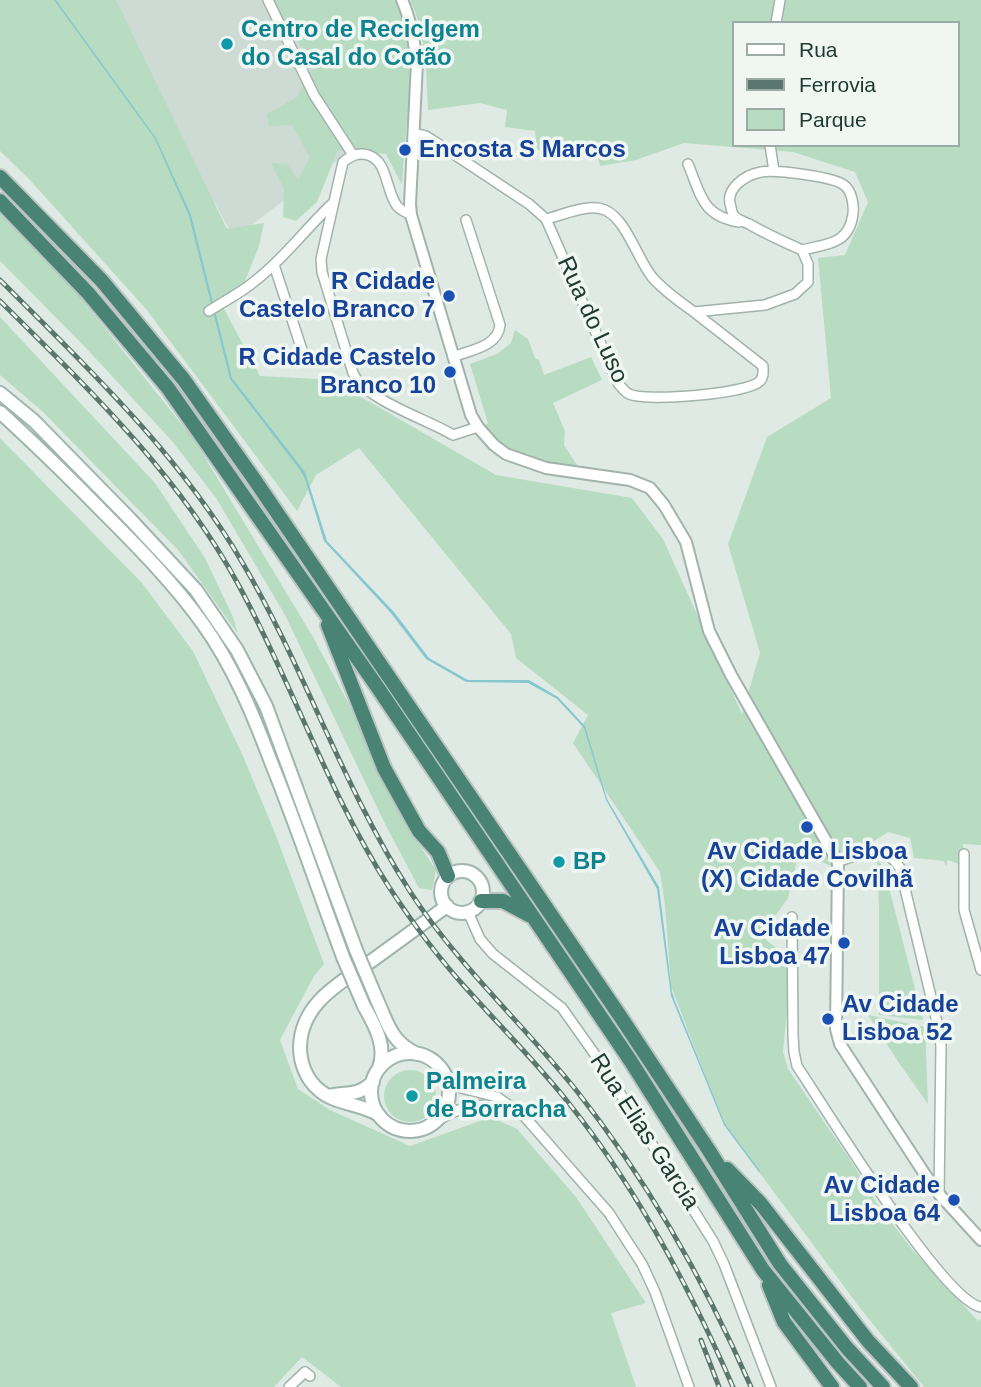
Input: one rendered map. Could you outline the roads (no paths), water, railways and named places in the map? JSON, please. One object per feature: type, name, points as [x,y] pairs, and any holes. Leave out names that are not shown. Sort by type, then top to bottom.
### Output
[{"type":"highway","points":[[0,177],[102,281],[184,380],[254,478],[569,941],[708,1149],[780,1264],[847,1348],[883,1387]]},
{"type":"highway","points":[[0,201],[88,293],[169,388],[320,604],[637,1071],[763,1270],[860,1387]]},
{"type":"highway","points":[[320,604],[384,768],[419,831],[438,852],[448,876]]},
{"type":"highway","points":[[481,901],[503,901],[530,915]]},
{"type":"highway","points":[[708,1149],[761,1203],[868,1341],[911,1387]]},
{"type":"highway","points":[[763,1270],[784,1322],[832,1387]]},
{"type":"highway","points":[[809,1355],[840,1387]]},
{"type":"main road","points":[[0,393],[34,421],[196,590],[237,650],[266,706],[356,950],[377,1000],[398,1042],[436,1063],[448,1081],[449,1096],[445,1111],[426,1128],[405,1131],[386,1123],[371,1110],[338,1101],[320,1091],[306,1074],[300,1040],[307,1017],[321,998],[343,979],[370,962],[447,906]]},
{"type":"main road","points":[[0,412],[49,457],[172,584],[203,624],[230,668],[252,712],[343,957],[381,1042],[383,1053],[373,1082],[372,1099],[379,1115]]},
{"type":"main road","points":[[461,871],[475,875],[483,887],[481,901],[468,912],[456,912],[447,906],[441,894],[441,887],[448,876],[461,871]]},
{"type":"main road","points":[[379,1069],[396,1056],[417,1054]]},
{"type":"main road","points":[[328,1096],[357,1093],[373,1082]]},
{"type":"street","points":[[268,0],[314,95],[351,152]]},
{"type":"street","points":[[402,0],[412,31],[417,63],[410,209],[471,415],[494,445],[506,454],[546,468],[630,480],[650,488],[664,505],[686,542],[709,631],[731,675],[838,862],[836,1029],[840,1044],[926,1176],[981,1240]]},
{"type":"street","points":[[776,21],[780,0]]},
{"type":"street","points":[[414,133],[426,136],[440,145],[529,204],[546,219],[589,208],[603,209],[614,216],[623,226],[650,274],[663,289],[694,312],[765,305],[795,294],[808,282],[808,264],[802,250]]},
{"type":"street","points":[[770,147],[774,170]]},
{"type":"street","points":[[351,152],[343,162],[321,259],[322,272],[357,381],[365,389],[393,405],[453,435],[478,427]]},
{"type":"street","points":[[351,152],[377,158],[398,209],[410,209]]},
{"type":"street","points":[[688,164],[710,211],[726,220],[748,224]]},
{"type":"street","points":[[774,170],[832,179],[844,184],[851,192],[854,209],[852,225],[845,235],[835,243],[802,250],[734,216],[728,201],[730,193],[739,182],[759,172],[774,170]]},
{"type":"street","points":[[209,310],[254,282],[274,265],[334,202]]},
{"type":"street","name":"Rua do Luso","points":[[546,219],[618,383],[629,394],[653,398],[723,393],[742,390],[761,380],[763,366],[694,312]]},
{"type":"street","points":[[453,356],[495,340],[500,325],[466,220]]},
{"type":"street","points":[[274,265],[306,362]]},
{"type":"street","points":[[838,862],[876,850],[889,856],[900,869],[941,1045],[939,1194]]},
{"type":"street","points":[[964,854],[964,911],[981,970]]},
{"type":"street","name":"Rua Elias Garcia","points":[[468,912],[480,939],[493,954],[562,1008],[601,1063],[713,1241],[771,1387]]},
{"type":"street","points":[[792,917],[794,1052],[797,1066],[901,1224],[936,1269],[972,1305],[981,1307]]},
{"type":"street","points":[[448,1081],[461,1088],[497,1097],[530,1122],[609,1213],[631,1245],[655,1292],[689,1387]]},
{"type":"street","points":[[435,1122],[469,1106],[489,1105],[517,1112]]},
{"type":"street","points":[[289,1387],[305,1371],[310,1376]]},
{"type":"water","points":[[54,0],[156,138],[191,215],[232,378],[305,472],[327,541],[394,612],[429,658],[468,680],[529,680],[558,697],[585,726],[607,799],[659,887],[675,1001],[725,1124],[759,1172],[724,1125],[671,996],[657,889],[606,800],[584,728],[557,699],[528,683],[466,682],[426,659],[390,612],[324,541],[300,470],[230,379],[189,216],[155,139]]},
{"type":"railway","points":[[0,280],[130,413],[190,484],[217,522],[265,603],[365,812],[411,893],[449,945],[576,1090],[627,1160],[694,1271],[751,1387]]},
{"type":"railway","points":[[0,301],[130,434],[160,469],[214,544],[238,584],[276,660],[347,814],[389,887],[445,963],[555,1086],[616,1168],[679,1275],[733,1387]]},
{"type":"railway","points":[[701,1340],[719,1387]]},
{"type":"place","name":"Centro de Reciclgem do Casal do Cotão","points":[[227,44]]},
{"type":"place","name":"Encosta S Marcos","points":[[405,150]]},
{"type":"place","name":"R Cidade Castelo Branco 7","points":[[449,296]]},
{"type":"place","name":"R Cidade Castelo Branco 10","points":[[450,372]]},
{"type":"place","name":"Av Cidade Lisboa (X) Cidade Covilhã","points":[[807,827]]},
{"type":"place","name":"BP","points":[[559,862]]},
{"type":"place","name":"Av Cidade Lisboa 47","points":[[844,943]]},
{"type":"place","name":"Av Cidade Lisboa 52","points":[[828,1019]]},
{"type":"place","name":"Palmeira de Borracha","points":[[412,1096]]},
{"type":"place","name":"Av Cidade Lisboa 64","points":[[954,1200]]}]
